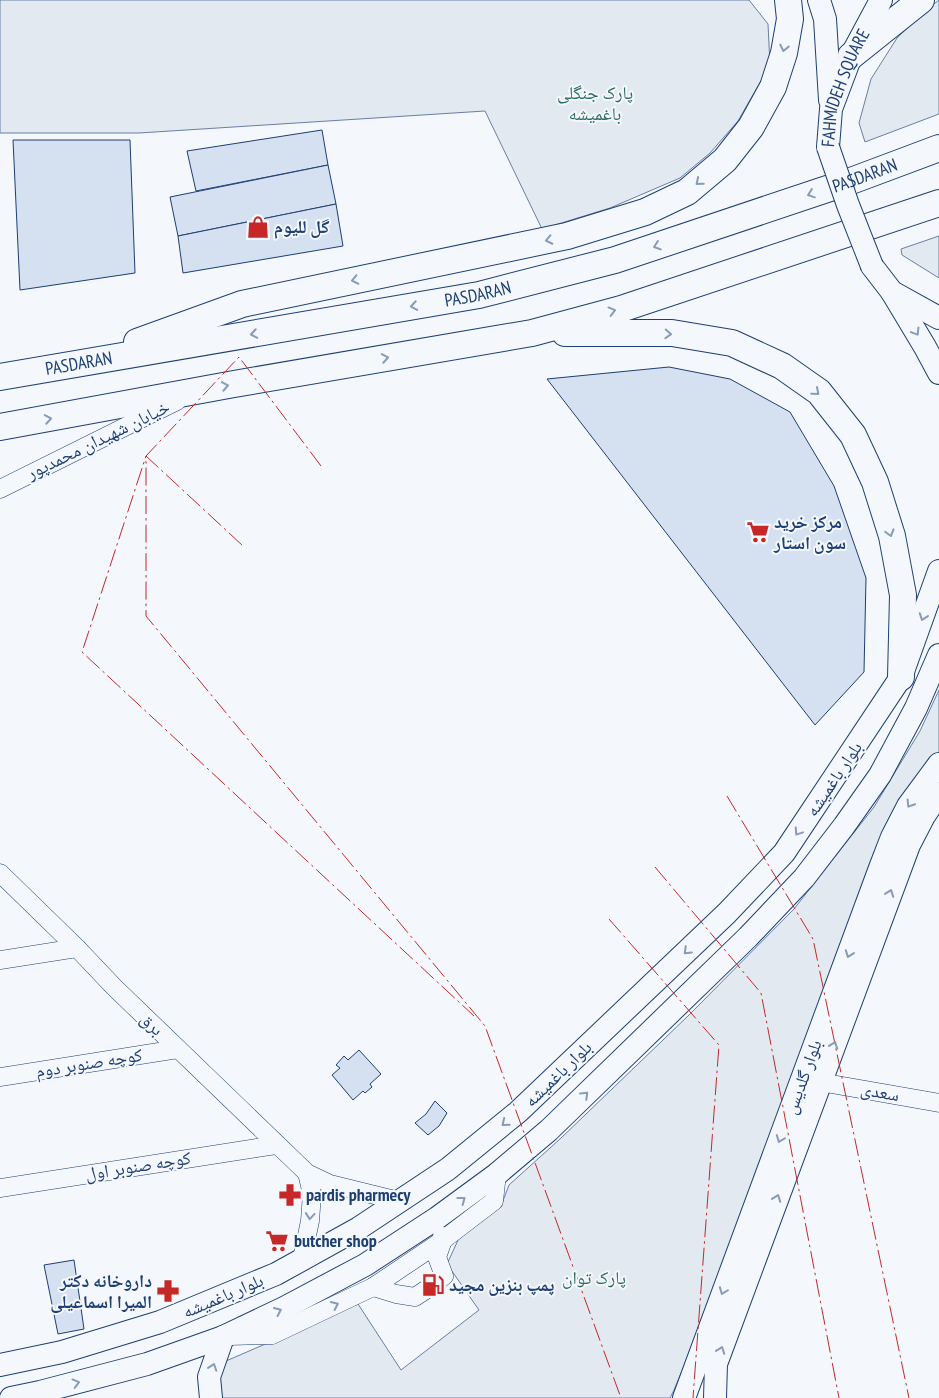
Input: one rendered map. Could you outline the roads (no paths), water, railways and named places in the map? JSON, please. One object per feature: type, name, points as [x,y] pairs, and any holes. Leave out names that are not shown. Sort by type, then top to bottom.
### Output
[{"type":"highway","points":[[74,365],[242,304],[567,236],[646,212],[687,192],[725,160],[751,127],[773,87],[784,53],[790,20],[788,0]]},
{"type":"highway","points":[[851,56],[921,0]]},
{"type":"highway","points":[[851,181],[939,131]]},
{"type":"highway","name":"PASDARAN","points":[[0,377],[479,295],[615,260],[851,181],[939,148]]},
{"type":"highway","points":[[0,428],[196,391],[532,333],[621,308],[939,203]]},
{"type":"highway","points":[[905,215],[939,210]]},
{"type":"highway","points":[[532,333],[672,333],[732,343],[782,366],[819,392],[853,435],[874,482],[892,536],[903,594],[901,677]]},
{"type":"main road","points":[[819,0],[825,19],[831,109]]},
{"type":"main road","name":"FAHMIDEH SQUARE","points":[[881,0],[851,56],[831,109],[828,147],[872,266],[892,292],[939,318]]},
{"type":"main road","points":[[892,292],[939,373]]},
{"type":"main road","name":"بلوار باغمیشه","points":[[0,1366],[62,1352],[160,1322],[276,1274],[359,1228],[448,1169],[518,1112],[739,900],[784,853],[901,677],[939,572]]},
{"type":"main road","name":"بلوار باغمیشه","points":[[11,1398],[148,1364],[223,1336],[284,1308],[365,1265],[437,1218],[497,1174],[549,1130],[748,937],[804,878],[880,775],[916,708],[939,655]]},
{"type":"main road","name":"بلوار گلدیس","points":[[715,1398],[716,1364],[880,868],[892,837],[908,806],[939,764]]},
{"type":"main road","name":"بلوار گلدیس","points":[[684,1398],[812,1078],[910,845],[924,816],[939,794]]},
{"type":"main road","points":[[211,1398],[209,1376],[223,1336]]},
{"type":"street","name":"خیابان شهیدان محمدپور","points":[[0,488],[196,391]]},
{"type":"street","name":"برق","points":[[0,873],[78,948],[114,987],[307,1173],[330,1184],[399,1201]]},
{"type":"street","points":[[0,960],[78,948]]},
{"type":"street","name":"کوچه صنوبر دوم","points":[[0,1077],[178,1049]]},
{"type":"street","name":"سعدی","points":[[812,1078],[939,1103]]},
{"type":"street","name":"کوچه صنوبر اول","points":[[0,1188],[276,1144]]},
{"type":"street","points":[[302,1259],[310,1221],[312,1194],[307,1173]]},
{"type":"street","points":[[223,1336],[272,1335],[373,1287],[443,1240],[494,1201],[497,1174]]},
{"type":"street","points":[[373,1287],[415,1297],[444,1276],[437,1257],[443,1240],[437,1218]]},
{"type":"place","name":"گل للیوم","points":[[258,227]]},
{"type":"place","name":"مرکز خرید سون استار","points":[[758,532]]},
{"type":"place","name":"pardis pharmecy","points":[[290,1195]]},
{"type":"place","name":"butcher shop","points":[[277,1241]]},
{"type":"place","name":"پمپ بنزین مجید","points":[[433,1285]]},
{"type":"place","name":"داروخانه دکتر المیرا اسماعیلی","points":[[168,1291]]},
{"type":"park label","name":"پارک جنگلی باغمیشه","points":[[595,104]]},
{"type":"park label","name":"پارک توان","points":[[594,1278]]}]
